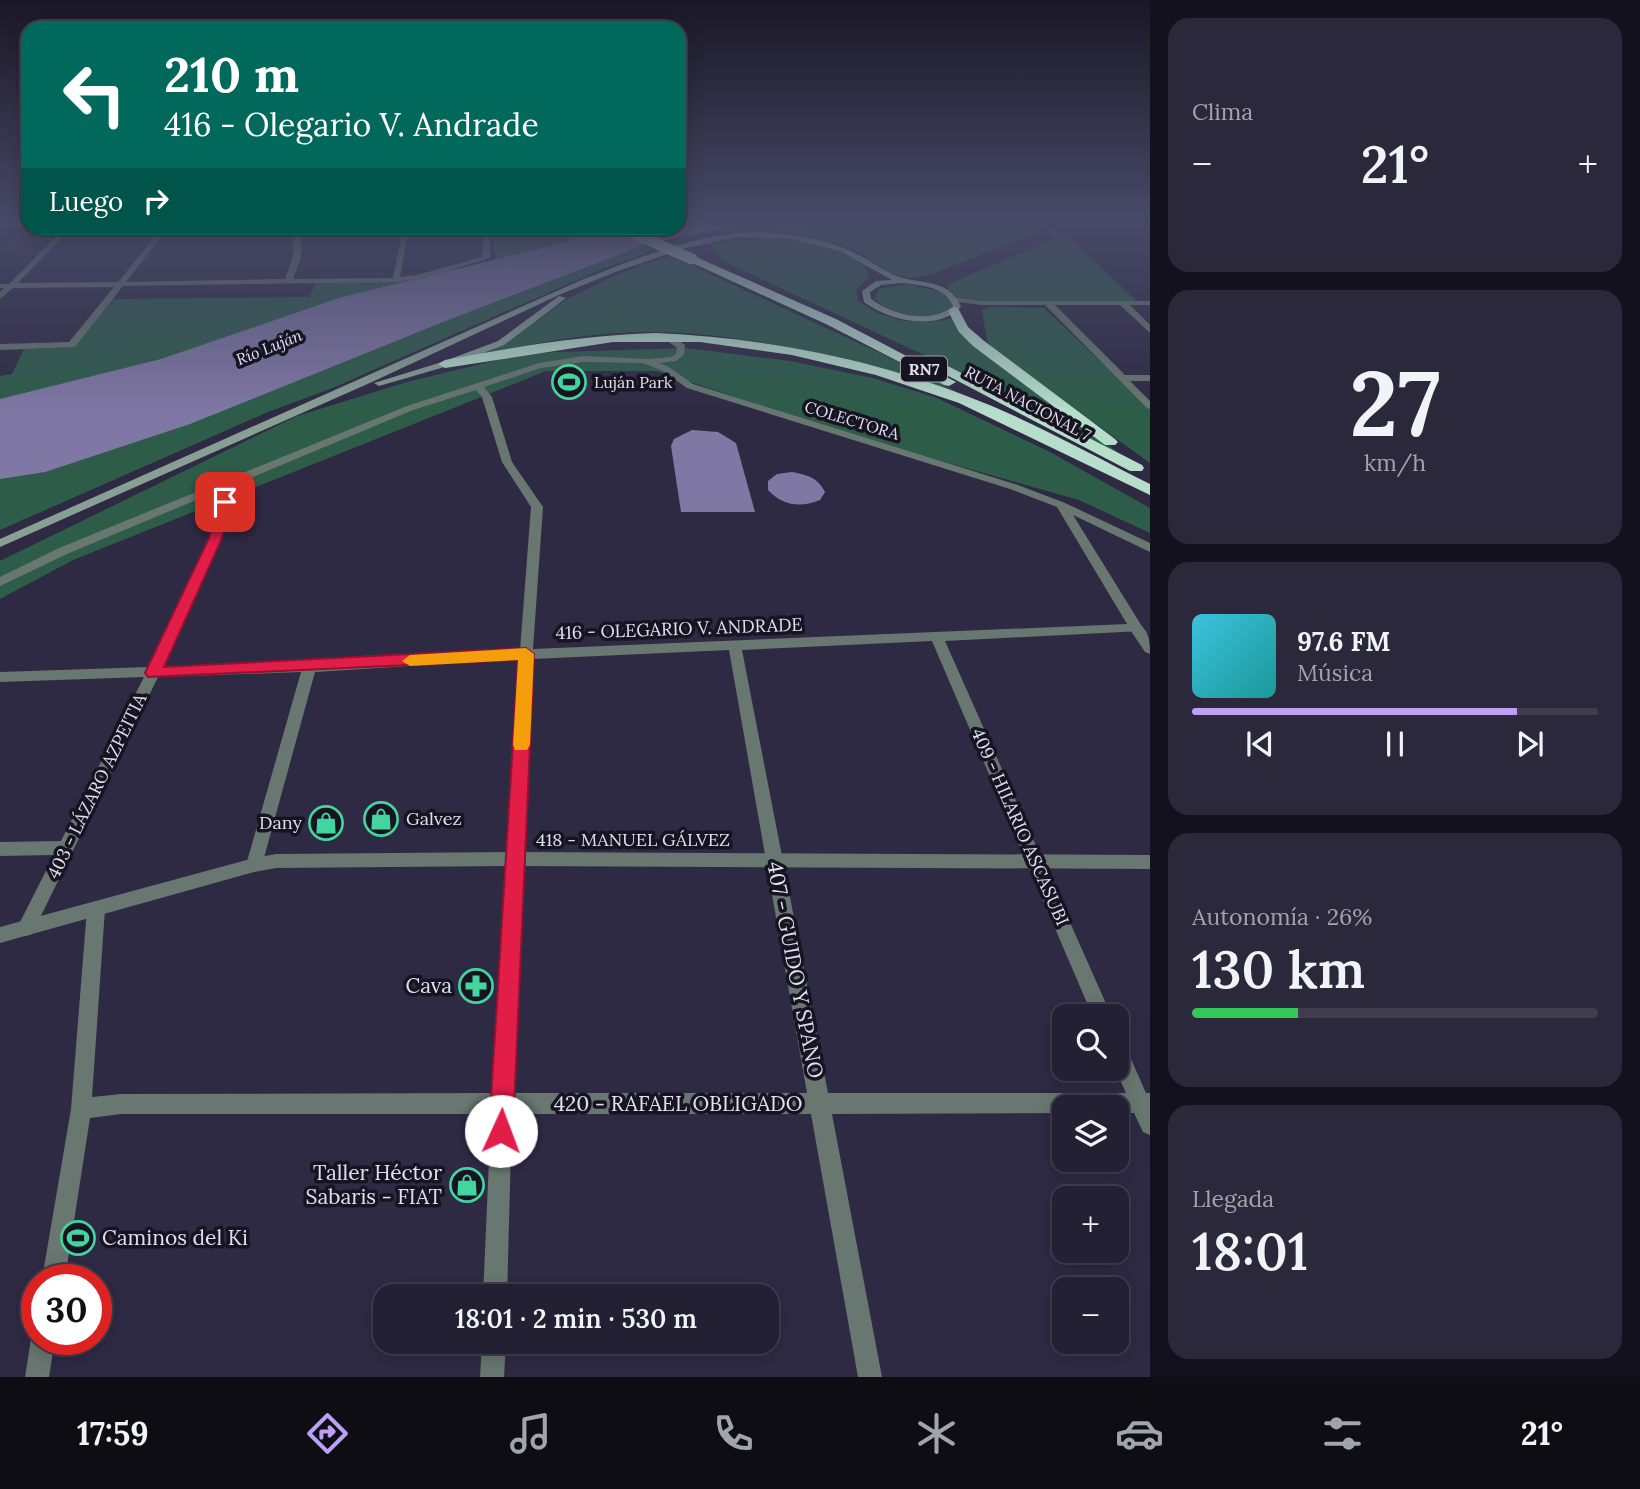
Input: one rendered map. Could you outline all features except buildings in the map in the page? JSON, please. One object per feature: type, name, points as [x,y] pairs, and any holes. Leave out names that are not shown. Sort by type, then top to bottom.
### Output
[{"type":"highway","name":"RUTA NACIONAL 7","points":[[752,283],[1055,437],[1150,489]]},
{"type":"highway","name":"RUTA NACIONAL 7","points":[[760,283],[839,316],[1150,475]]},
{"type":"highway","points":[[955,307],[963,329],[978,343],[1150,469]]},
{"type":"highway","points":[[445,364],[592,341],[669,338],[788,351],[835,360],[927,386],[1012,422],[1150,489]]},
{"type":"main road","points":[[0,544],[575,283]]},
{"type":"main road","points":[[304,408],[445,364],[508,339],[551,304],[591,283]]},
{"type":"main road","points":[[871,283],[865,295],[871,304],[897,315],[930,318],[955,307],[935,287],[916,283]]},
{"type":"main road","points":[[870,287],[882,283]]},
{"type":"street","points":[[0,297],[13,283]]},
{"type":"street","points":[[0,286],[183,283]]},
{"type":"street","points":[[0,347],[72,345],[121,284]]},
{"type":"street","points":[[955,307],[990,303],[1150,303]]},
{"type":"street","points":[[1048,303],[1150,406]]},
{"type":"street","points":[[1123,303],[1150,330]]},
{"type":"street","points":[[647,361],[673,359],[680,355],[682,347],[669,338]]},
{"type":"street","name":"COLECTORA","points":[[0,582],[63,551],[410,408],[540,366],[583,359],[647,361],[666,369],[690,386],[1014,487],[1061,505],[1150,548]]},
{"type":"street","points":[[1122,378],[1150,378]]},
{"type":"street","points":[[479,387],[487,397],[508,463],[537,507],[515,859],[495,1284]]},
{"type":"street","name":"403 - LÁZARO AZPEITIA","points":[[26,928],[153,673],[215,538],[225,502],[216,489]]},
{"type":"street","points":[[1061,505],[1143,628],[1150,649]]},
{"type":"street","name":"416 - OLEGARIO V. ANDRADE","points":[[0,677],[309,667],[526,654],[1143,628]]},
{"type":"street","name":"409 - HILARIO ASCASUBI","points":[[937,638],[1097,1004]]},
{"type":"street","name":"407 - GUIDO Y SPANO","points":[[735,647],[870,1377]]},
{"type":"street","points":[[254,864],[309,667]]},
{"type":"street","points":[[0,849],[66,848]]},
{"type":"street","name":"418 - MANUEL GÁLVEZ","points":[[0,935],[254,864],[276,861],[515,859],[1150,862]]},
{"type":"street","points":[[55,1264],[81,1109],[96,909]]},
{"type":"street","points":[[1129,1073],[1145,1103],[1150,1125]]},
{"type":"street","name":"420 - RAFAEL OBLIGADO","points":[[81,1109],[121,1104],[1145,1103]]},
{"type":"street","points":[[492,1377],[493,1354]]},
{"type":"street","points":[[37,1377],[40,1355]]},
{"type":"green space","points":[[315,283],[449,283],[0,420],[0,376],[12,374],[24,349],[73,347],[113,299],[310,297]]},
{"type":"green space","points":[[526,283],[570,283],[0,530],[0,462]]},
{"type":"green space","points":[[599,283],[730,283],[965,396],[837,359],[749,340],[705,335],[661,332],[599,334],[475,355]]},
{"type":"green space","points":[[771,283],[863,283],[856,291],[858,300],[878,313],[915,322],[952,318],[977,346],[1124,457],[958,371]]},
{"type":"green space","points":[[1118,283],[1138,302],[988,302],[958,298],[948,290],[948,284]]},
{"type":"green space","points":[[907,284],[942,292],[953,303],[952,308],[944,313],[913,316],[892,310],[875,299],[878,289]]},
{"type":"green space","points":[[989,307],[1044,308],[1150,408],[1150,463],[998,354],[987,341],[982,310]]},
{"type":"green space","points":[[687,348],[790,361],[873,378],[937,398],[1050,452],[1150,508],[1150,533],[1079,500],[881,444],[656,371],[546,371],[73,560],[0,599],[0,561],[297,416],[407,382],[527,353]]},
{"type":"water","name":"Río Luján","points":[[398,283],[544,283],[190,424],[45,472],[0,479],[0,399],[161,359],[342,297]]},
{"type":"water","points":[[692,430],[718,432],[736,443],[755,512],[681,512],[671,446],[674,439]]},
{"type":"water","points":[[792,472],[819,483],[825,492],[820,500],[792,504],[768,490],[768,481],[777,474]]},
{"type":"slow traffic","points":[[410,661],[526,654],[521,745]]},
{"type":"place","name":"Luján Park","points":[[569,382]]},
{"type":"place","name":"Galvez","points":[[381,819]]},
{"type":"place","name":"Dany","points":[[326,823]]},
{"type":"place","name":"Cava","points":[[476,986]]},
{"type":"place","name":"Taller Héctor Sabaris - FIAT","points":[[467,1185]]},
{"type":"place","name":"Caminos del Ki","points":[[78,1238]]},
{"type":"route","points":[[225,502],[215,538],[153,673],[526,654],[501,1131]]}]
